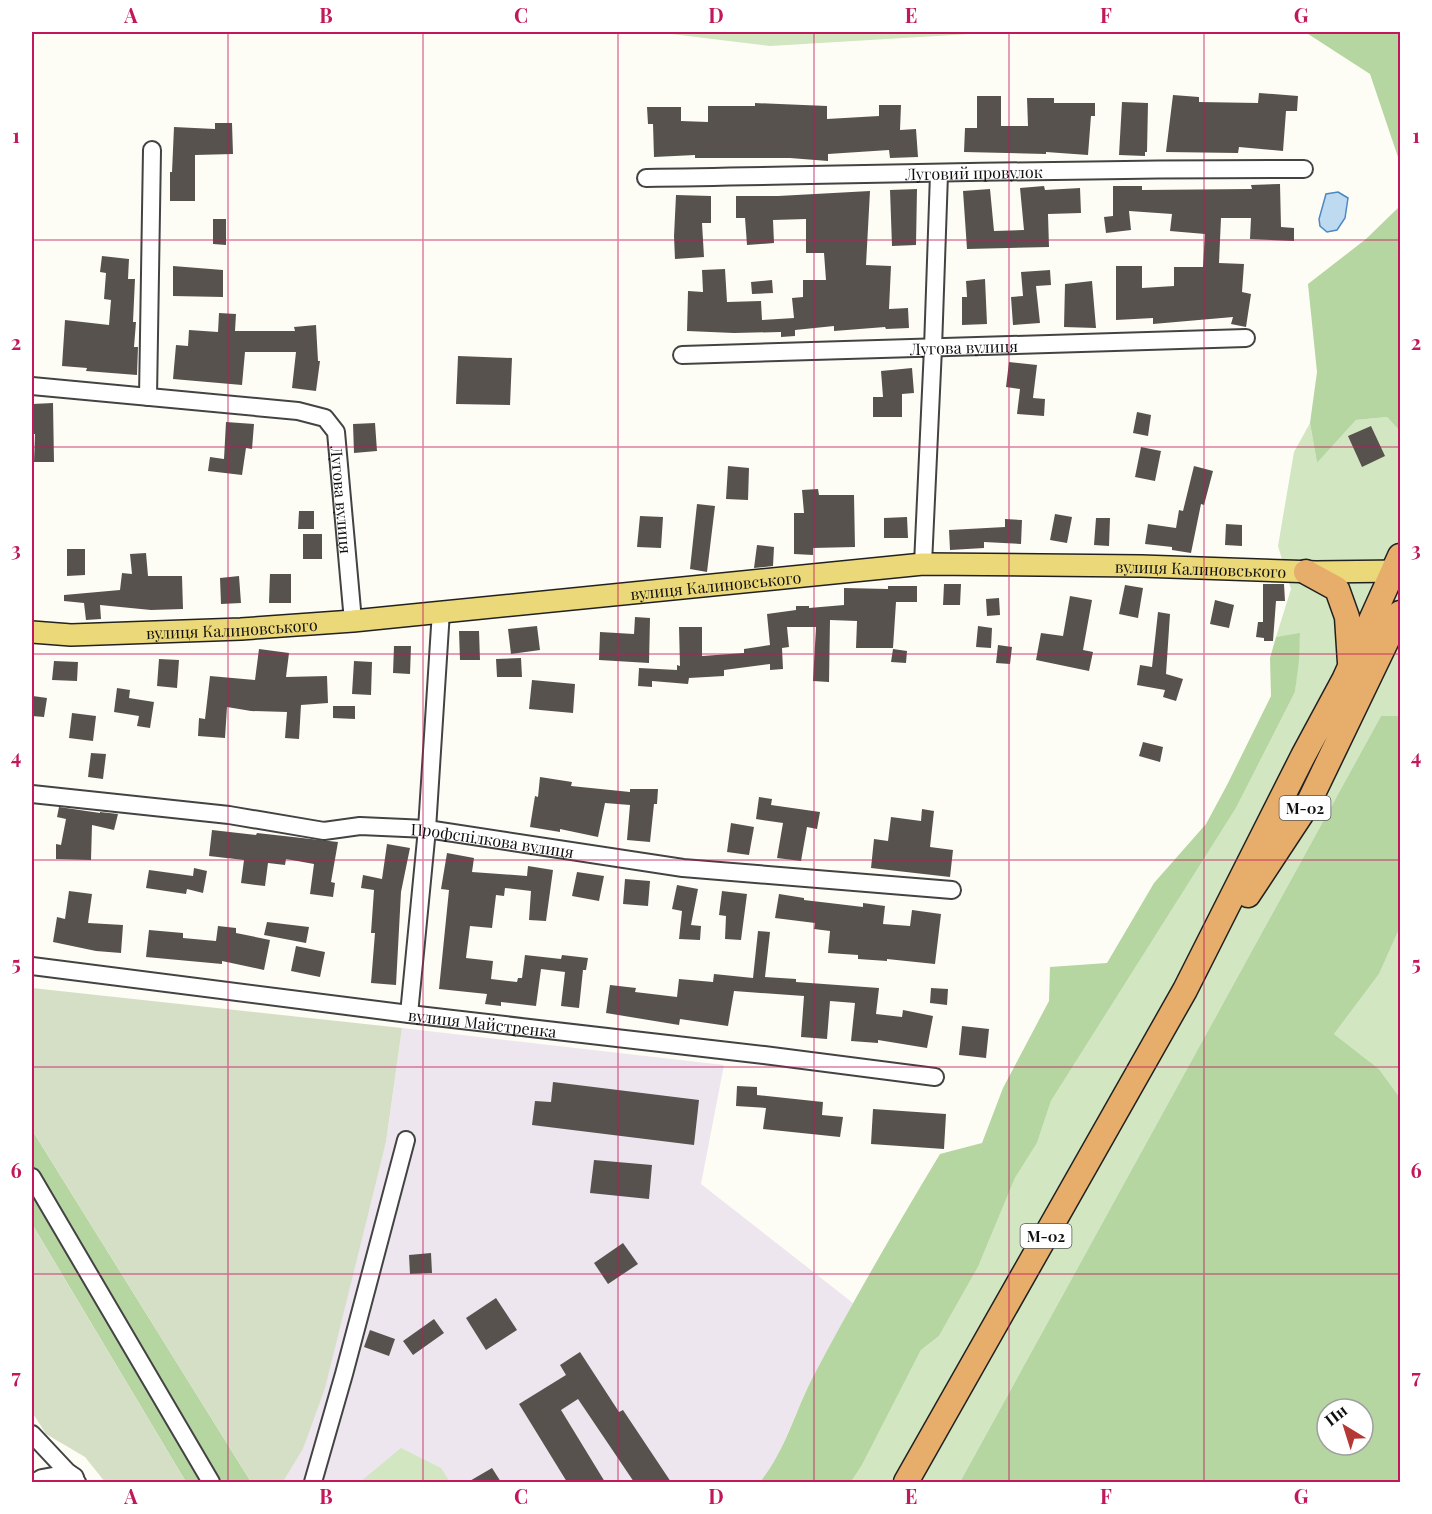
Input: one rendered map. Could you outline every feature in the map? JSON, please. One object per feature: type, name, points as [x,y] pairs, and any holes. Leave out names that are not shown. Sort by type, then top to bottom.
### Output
[{"type":"highway","name":"М-02","points":[[906,1482],[1185,990],[1398,566]]},
{"type":"highway","points":[[1306,572],[1337,590],[1347,617],[1350,665]]},
{"type":"highway","name":"М-02","points":[[1185,990],[1308,804],[1401,613]]},
{"type":"main road","name":"вулиця Калиновського","points":[[32,632],[72,635],[219,630],[353,621],[923,564],[1141,566],[1306,572],[1398,566]]},
{"type":"street","points":[[148,397],[152,150]]},
{"type":"street","name":"Луговий провулок","points":[[646,178],[939,174],[1122,168],[1304,169]]},
{"type":"street","points":[[923,564],[939,174]]},
{"type":"street","name":"Лугова вулиця","points":[[682,355],[1184,338],[1246,338]]},
{"type":"street","name":"Лугова вулиця","points":[[32,386],[298,411],[325,418],[336,432],[353,621]]},
{"type":"street","points":[[409,1014],[427,829],[441,611]]},
{"type":"street","name":"Профспілкова вулиця","points":[[32,794],[230,815],[324,831],[360,826],[427,829],[683,868],[952,890]]},
{"type":"street","name":"вулиця Майстренка","points":[[32,966],[935,1077]]},
{"type":"street","points":[[313,1482],[406,1140]]},
{"type":"street","points":[[32,1177],[211,1482]]},
{"type":"street","points":[[32,1434],[73,1478]]},
{"type":"street","points":[[35,1482],[42,1478],[73,1478],[83,1482]]},
{"type":"shaded area","points":[[402,1028],[724,1065],[701,1184],[853,1303],[805,1393],[773,1468],[760,1482],[283,1482],[303,1449],[386,1142]]},
{"type":"green space","points":[[655,32],[988,32],[770,46]]},
{"type":"green space","points":[[1305,32],[1400,32],[1400,163],[1370,74]]},
{"type":"green space","points":[[1400,206],[1400,431],[1387,417],[1356,420],[1317,463],[1310,423],[1317,372],[1308,284],[1366,239]]},
{"type":"green space","points":[[1387,417],[1400,431],[1400,716],[1381,716],[960,1482],[851,1482],[921,1350],[939,1336],[978,1267],[1015,1178],[1037,1143],[1051,1101],[1236,808],[1295,692],[1300,634],[1276,637],[1291,589],[1278,546],[1294,452],[1310,423],[1317,463],[1356,420]]},
{"type":"green space","points":[[1300,633],[1295,692],[1236,808],[1051,1101],[1037,1143],[1015,1178],[978,1267],[939,1336],[921,1350],[862,1465],[851,1482],[760,1482],[776,1458],[807,1390],[844,1320],[940,1154],[982,1143],[1003,1088],[1049,1001],[1050,967],[1107,963],[1154,883],[1206,824],[1227,785],[1271,696],[1270,658],[1276,637]]},
{"type":"green space","points":[[1381,716],[1400,716],[1400,927],[1379,974],[1334,1034],[1379,1069],[1400,1098],[1400,1482],[960,1482]]},
{"type":"green space","points":[[1400,927],[1400,1098],[1379,1069],[1334,1034],[1379,974]]},
{"type":"green space","points":[[32,988],[402,1028],[386,1142],[325,1388],[303,1449],[283,1482],[251,1482],[32,1130]]},
{"type":"green space","points":[[32,1130],[251,1482],[186,1482],[32,1224]]},
{"type":"green space","points":[[32,1224],[186,1482],[105,1482],[85,1457],[46,1434],[32,1412]]},
{"type":"green space","points":[[401,1448],[441,1468],[450,1482],[360,1482]]},
{"type":"water","points":[[1338,192],[1348,198],[1345,218],[1337,230],[1327,232],[1320,226],[1319,219],[1326,194]]},
{"type":"building","points":[[1259,93],[1298,96],[1297,111],[1286,111],[1283,151],[1239,147],[1238,153],[1166,152],[1173,95],[1199,97],[1199,102],[1258,103]]},
{"type":"building","points":[[977,96],[1001,96],[1001,126],[1028,126],[1027,98],[1054,98],[1054,103],[1095,103],[1095,116],[1091,116],[1088,155],[1046,152],[1046,154],[964,152],[965,128],[977,128]]},
{"type":"building","points":[[1122,102],[1148,103],[1145,156],[1119,155]]},
{"type":"building","points":[[755,103],[827,106],[827,119],[879,116],[879,105],[901,105],[900,130],[916,129],[918,157],[890,158],[889,150],[828,154],[828,161],[790,158],[695,158],[695,155],[654,157],[653,124],[648,124],[647,107],[681,107],[681,121],[708,122],[708,106],[755,106]]},
{"type":"building","points":[[215,123],[232,123],[233,154],[195,155],[195,201],[170,201],[174,127],[215,129]]},
{"type":"building","points":[[1280,184],[1281,227],[1294,228],[1294,241],[1250,239],[1251,218],[1221,218],[1219,263],[1244,264],[1242,292],[1251,294],[1246,327],[1231,324],[1233,317],[1153,324],[1153,318],[1116,320],[1116,266],[1142,266],[1142,288],[1174,286],[1174,267],[1203,267],[1205,234],[1170,231],[1172,214],[1129,211],[1131,230],[1106,233],[1104,217],[1113,216],[1113,186],[1142,186],[1142,190],[1252,189],[1251,185]]},
{"type":"building","points":[[1044,186],[1045,190],[1080,188],[1081,213],[1048,214],[1049,247],[967,249],[963,191],[990,189],[994,231],[1024,230],[1020,188]]},
{"type":"building","points":[[917,189],[916,245],[892,246],[890,190]]},
{"type":"building","points":[[870,191],[866,265],[891,266],[889,309],[908,308],[909,328],[886,329],[885,327],[834,331],[834,326],[795,330],[795,336],[781,337],[781,332],[687,331],[688,291],[703,292],[702,270],[725,269],[727,302],[761,301],[762,320],[794,318],[792,298],[803,297],[803,280],[826,280],[824,253],[806,253],[806,219],[773,220],[774,243],[747,245],[745,218],[736,218],[736,196]]},
{"type":"building","points":[[676,195],[711,196],[711,223],[702,223],[704,257],[675,259]]},
{"type":"building","points":[[213,219],[226,219],[226,245],[213,244]]},
{"type":"building","points":[[102,256],[129,259],[128,279],[135,279],[133,322],[136,322],[134,347],[138,347],[137,375],[86,371],[87,368],[62,366],[65,320],[109,325],[111,300],[104,299],[106,273],[100,272]]},
{"type":"building","points":[[173,266],[223,270],[223,297],[173,296]]},
{"type":"building","points":[[1050,270],[1051,285],[1036,286],[1040,323],[1013,325],[1011,297],[1023,296],[1021,272]]},
{"type":"building","points":[[985,279],[987,324],[962,325],[962,297],[967,297],[966,281]]},
{"type":"building","points":[[772,280],[773,293],[752,294],[751,282]]},
{"type":"building","points":[[1092,281],[1096,328],[1064,327],[1065,284]]},
{"type":"building","points":[[219,313],[236,314],[235,331],[295,331],[294,327],[316,325],[318,361],[320,361],[316,391],[292,388],[296,352],[245,352],[242,385],[173,379],[176,345],[188,346],[189,330],[218,332]]},
{"type":"building","points":[[458,356],[512,358],[510,405],[456,404]]},
{"type":"building","points":[[1009,362],[1037,365],[1033,398],[1045,399],[1044,416],[1017,414],[1020,389],[1006,387]]},
{"type":"building","points":[[912,368],[914,393],[902,394],[902,417],[873,417],[873,397],[883,397],[881,371]]},
{"type":"building","points":[[53,403],[54,462],[34,462],[35,434],[32,434],[32,404]]},
{"type":"building","points":[[1137,412],[1151,415],[1148,436],[1133,433]]},
{"type":"building","points":[[226,422],[254,424],[252,449],[246,448],[242,475],[208,471],[210,457],[224,459]]},
{"type":"building","points":[[375,423],[377,451],[354,453],[353,424]]},
{"type":"building","points":[[1371,426],[1385,456],[1362,467],[1348,436]]},
{"type":"building","points":[[1141,447],[1161,451],[1155,481],[1135,477]]},
{"type":"building","points":[[728,466],[749,468],[748,500],[726,499]]},
{"type":"building","points":[[1194,466],[1213,471],[1204,505],[1201,504],[1191,553],[1172,550],[1172,547],[1145,544],[1148,524],[1176,528],[1179,510],[1183,511]]},
{"type":"building","points":[[818,489],[819,495],[854,495],[855,547],[813,548],[813,555],[794,554],[794,513],[804,513],[802,490]]},
{"type":"building","points":[[697,504],[715,506],[707,572],[690,569]]},
{"type":"building","points":[[299,511],[314,511],[314,529],[298,529]]},
{"type":"building","points":[[1055,514],[1072,517],[1067,543],[1050,540]]},
{"type":"building","points":[[640,516],[663,517],[661,548],[637,547]]},
{"type":"building","points":[[907,517],[908,538],[884,538],[884,518]]},
{"type":"building","points":[[1096,518],[1110,518],[1109,546],[1094,545]]},
{"type":"building","points":[[1005,519],[1022,520],[1021,544],[984,542],[984,548],[950,550],[949,530],[1005,527]]},
{"type":"building","points":[[1226,524],[1242,525],[1242,546],[1225,545]]},
{"type":"building","points":[[303,534],[322,534],[322,559],[303,559]]},
{"type":"building","points":[[757,545],[774,547],[773,566],[754,568]]},
{"type":"building","points":[[67,549],[85,549],[85,575],[67,576]]},
{"type":"building","points":[[146,553],[148,576],[182,576],[183,609],[151,610],[100,605],[101,619],[86,620],[84,603],[64,601],[64,595],[120,590],[122,573],[132,574],[130,554]]},
{"type":"building","points":[[270,574],[291,574],[291,603],[269,603]]},
{"type":"building","points":[[239,576],[241,603],[221,604],[220,578]]},
{"type":"building","points":[[944,584],[961,584],[960,605],[943,605]]},
{"type":"building","points":[[1263,584],[1284,584],[1285,601],[1276,601],[1273,641],[1264,641],[1264,638],[1256,637],[1258,622],[1263,622]]},
{"type":"building","points":[[1125,585],[1143,588],[1138,618],[1119,614]]},
{"type":"building","points":[[888,586],[917,586],[917,602],[896,602],[893,648],[856,648],[857,621],[830,620],[829,682],[813,681],[816,627],[787,627],[789,647],[782,648],[783,669],[770,670],[770,664],[724,670],[724,676],[689,678],[688,684],[652,681],[652,687],[638,686],[639,668],[677,670],[677,665],[680,666],[679,627],[702,627],[702,656],[744,653],[744,649],[770,645],[767,614],[796,610],[796,606],[809,606],[809,608],[844,605],[844,588],[888,589]]},
{"type":"building","points":[[1070,596],[1092,600],[1083,650],[1093,652],[1089,671],[1036,660],[1041,633],[1063,636]]},
{"type":"building","points":[[999,598],[1000,615],[987,616],[986,599]]},
{"type":"building","points":[[1215,600],[1234,605],[1229,628],[1210,624]]},
{"type":"building","points":[[1158,612],[1170,614],[1166,674],[1183,679],[1176,701],[1163,697],[1165,690],[1137,685],[1140,665],[1152,667]]},
{"type":"building","points":[[635,617],[650,618],[649,663],[599,660],[600,632],[634,634]]},
{"type":"building","points":[[537,626],[540,650],[511,654],[508,629]]},
{"type":"building","points":[[978,626],[992,628],[991,648],[976,647]]},
{"type":"building","points":[[459,631],[479,631],[480,660],[460,660]]},
{"type":"building","points":[[998,645],[1012,647],[1010,664],[996,663]]},
{"type":"building","points":[[394,646],[411,646],[410,674],[393,673]]},
{"type":"building","points":[[259,649],[289,653],[286,677],[327,676],[328,703],[301,705],[299,739],[285,738],[287,712],[251,711],[227,707],[225,738],[198,736],[199,718],[205,719],[210,676],[255,680]]},
{"type":"building","points":[[893,649],[907,651],[906,663],[891,662]]},
{"type":"building","points":[[521,658],[522,677],[497,677],[496,659]]},
{"type":"building","points":[[159,659],[179,660],[177,688],[157,686]]},
{"type":"building","points":[[54,661],[78,662],[77,681],[52,680]]},
{"type":"building","points":[[354,661],[372,662],[371,695],[352,694]]},
{"type":"building","points":[[532,680],[575,684],[573,713],[529,709]]},
{"type":"building","points":[[117,688],[130,690],[129,698],[154,702],[150,728],[137,726],[139,716],[114,712]]},
{"type":"building","points":[[33,696],[47,698],[44,717],[32,716]]},
{"type":"building","points":[[333,706],[355,706],[355,719],[333,718]]},
{"type":"building","points":[[72,713],[96,716],[93,741],[69,738]]},
{"type":"building","points":[[1143,742],[1163,747],[1160,762],[1139,756]]},
{"type":"building","points":[[91,753],[106,754],[103,779],[88,777]]},
{"type":"building","points":[[540,777],[572,782],[571,786],[630,792],[630,789],[658,789],[650,842],[627,840],[630,805],[605,803],[598,837],[560,829],[560,832],[530,827],[535,796],[538,797]]},
{"type":"building","points":[[759,797],[772,799],[771,805],[820,812],[817,829],[807,827],[801,861],[777,858],[783,823],[756,819]]},
{"type":"building","points":[[59,807],[118,814],[114,830],[92,825],[91,860],[56,859],[56,844],[61,845],[66,819],[57,817]]},
{"type":"building","points":[[922,809],[934,811],[930,847],[953,850],[950,877],[871,868],[874,839],[888,841],[891,817],[921,821]]},
{"type":"building","points":[[731,823],[754,827],[749,855],[727,852]]},
{"type":"building","points":[[212,830],[338,842],[331,882],[335,883],[333,897],[310,894],[314,864],[286,859],[285,865],[268,863],[265,886],[241,883],[244,860],[209,856]]},
{"type":"building","points":[[387,844],[410,848],[401,892],[396,985],[371,983],[375,933],[371,933],[374,890],[361,888],[363,875],[382,879]]},
{"type":"building","points":[[447,853],[474,858],[472,872],[527,876],[528,866],[553,870],[546,921],[529,920],[531,891],[505,888],[504,896],[496,895],[492,928],[470,926],[466,958],[493,961],[491,979],[517,982],[518,978],[522,978],[525,955],[561,959],[562,955],[588,958],[586,970],[583,970],[579,1008],[561,1006],[565,972],[541,969],[536,1006],[501,1002],[501,1006],[485,1004],[487,994],[439,989],[449,890],[441,889]]},
{"type":"building","points":[[194,868],[207,871],[203,893],[187,889],[186,894],[146,888],[149,870],[193,876]]},
{"type":"building","points":[[577,872],[604,876],[599,901],[572,896]]},
{"type":"building","points":[[625,879],[650,881],[648,906],[623,904]]},
{"type":"building","points":[[677,885],[698,889],[691,925],[701,926],[700,940],[679,939],[682,911],[672,909]]},
{"type":"building","points":[[69,891],[92,894],[88,923],[123,925],[121,953],[96,951],[53,942],[57,917],[65,919]]},
{"type":"building","points":[[722,891],[747,894],[741,940],[725,939],[726,916],[719,915]]},
{"type":"building","points":[[779,894],[804,898],[804,900],[863,907],[863,903],[885,906],[883,924],[910,926],[912,910],[941,914],[935,964],[887,959],[887,961],[858,959],[858,955],[828,953],[830,931],[814,929],[815,923],[775,918]]},
{"type":"building","points":[[267,922],[309,927],[306,943],[264,935]]},
{"type":"building","points":[[218,926],[236,928],[236,933],[270,940],[264,970],[222,961],[222,964],[146,957],[149,930],[183,933],[183,938],[216,941]]},
{"type":"building","points":[[758,931],[770,932],[765,977],[796,979],[796,982],[879,988],[876,1014],[902,1017],[903,1010],[933,1016],[927,1048],[878,1040],[878,1043],[851,1041],[855,1003],[830,1001],[827,1039],[801,1037],[804,996],[734,991],[728,1026],[680,1019],[679,1025],[606,1013],[610,985],[636,988],[635,992],[677,997],[679,979],[713,982],[714,974],[753,978]]},
{"type":"building","points":[[296,946],[325,952],[320,977],[291,971]]},
{"type":"building","points":[[931,988],[948,989],[947,1005],[930,1003]]},
{"type":"building","points":[[962,1026],[989,1029],[986,1058],[959,1055]]},
{"type":"building","points":[[553,1082],[699,1100],[694,1145],[532,1125],[535,1101],[551,1102]]},
{"type":"building","points":[[737,1086],[757,1087],[757,1095],[823,1102],[822,1115],[843,1117],[840,1137],[763,1129],[766,1108],[736,1106]]},
{"type":"building","points":[[873,1109],[946,1114],[944,1149],[871,1144]]},
{"type":"building","points":[[594,1160],[652,1165],[649,1199],[590,1193]]},
{"type":"building","points":[[623,1243],[638,1264],[608,1284],[594,1263]]},
{"type":"building","points":[[431,1253],[432,1273],[410,1274],[409,1255]]},
{"type":"building","points":[[496,1298],[517,1330],[486,1350],[466,1318]]},
{"type":"building","points":[[434,1319],[444,1333],[413,1355],[403,1341]]},
{"type":"building","points":[[370,1330],[395,1339],[389,1356],[364,1347]]},
{"type":"building","points":[[580,1352],[619,1412],[623,1410],[671,1482],[634,1482],[578,1399],[561,1410],[605,1482],[567,1482],[519,1404],[566,1375],[560,1365]]},
{"type":"building","points":[[492,1468],[501,1482],[468,1482]]}]
